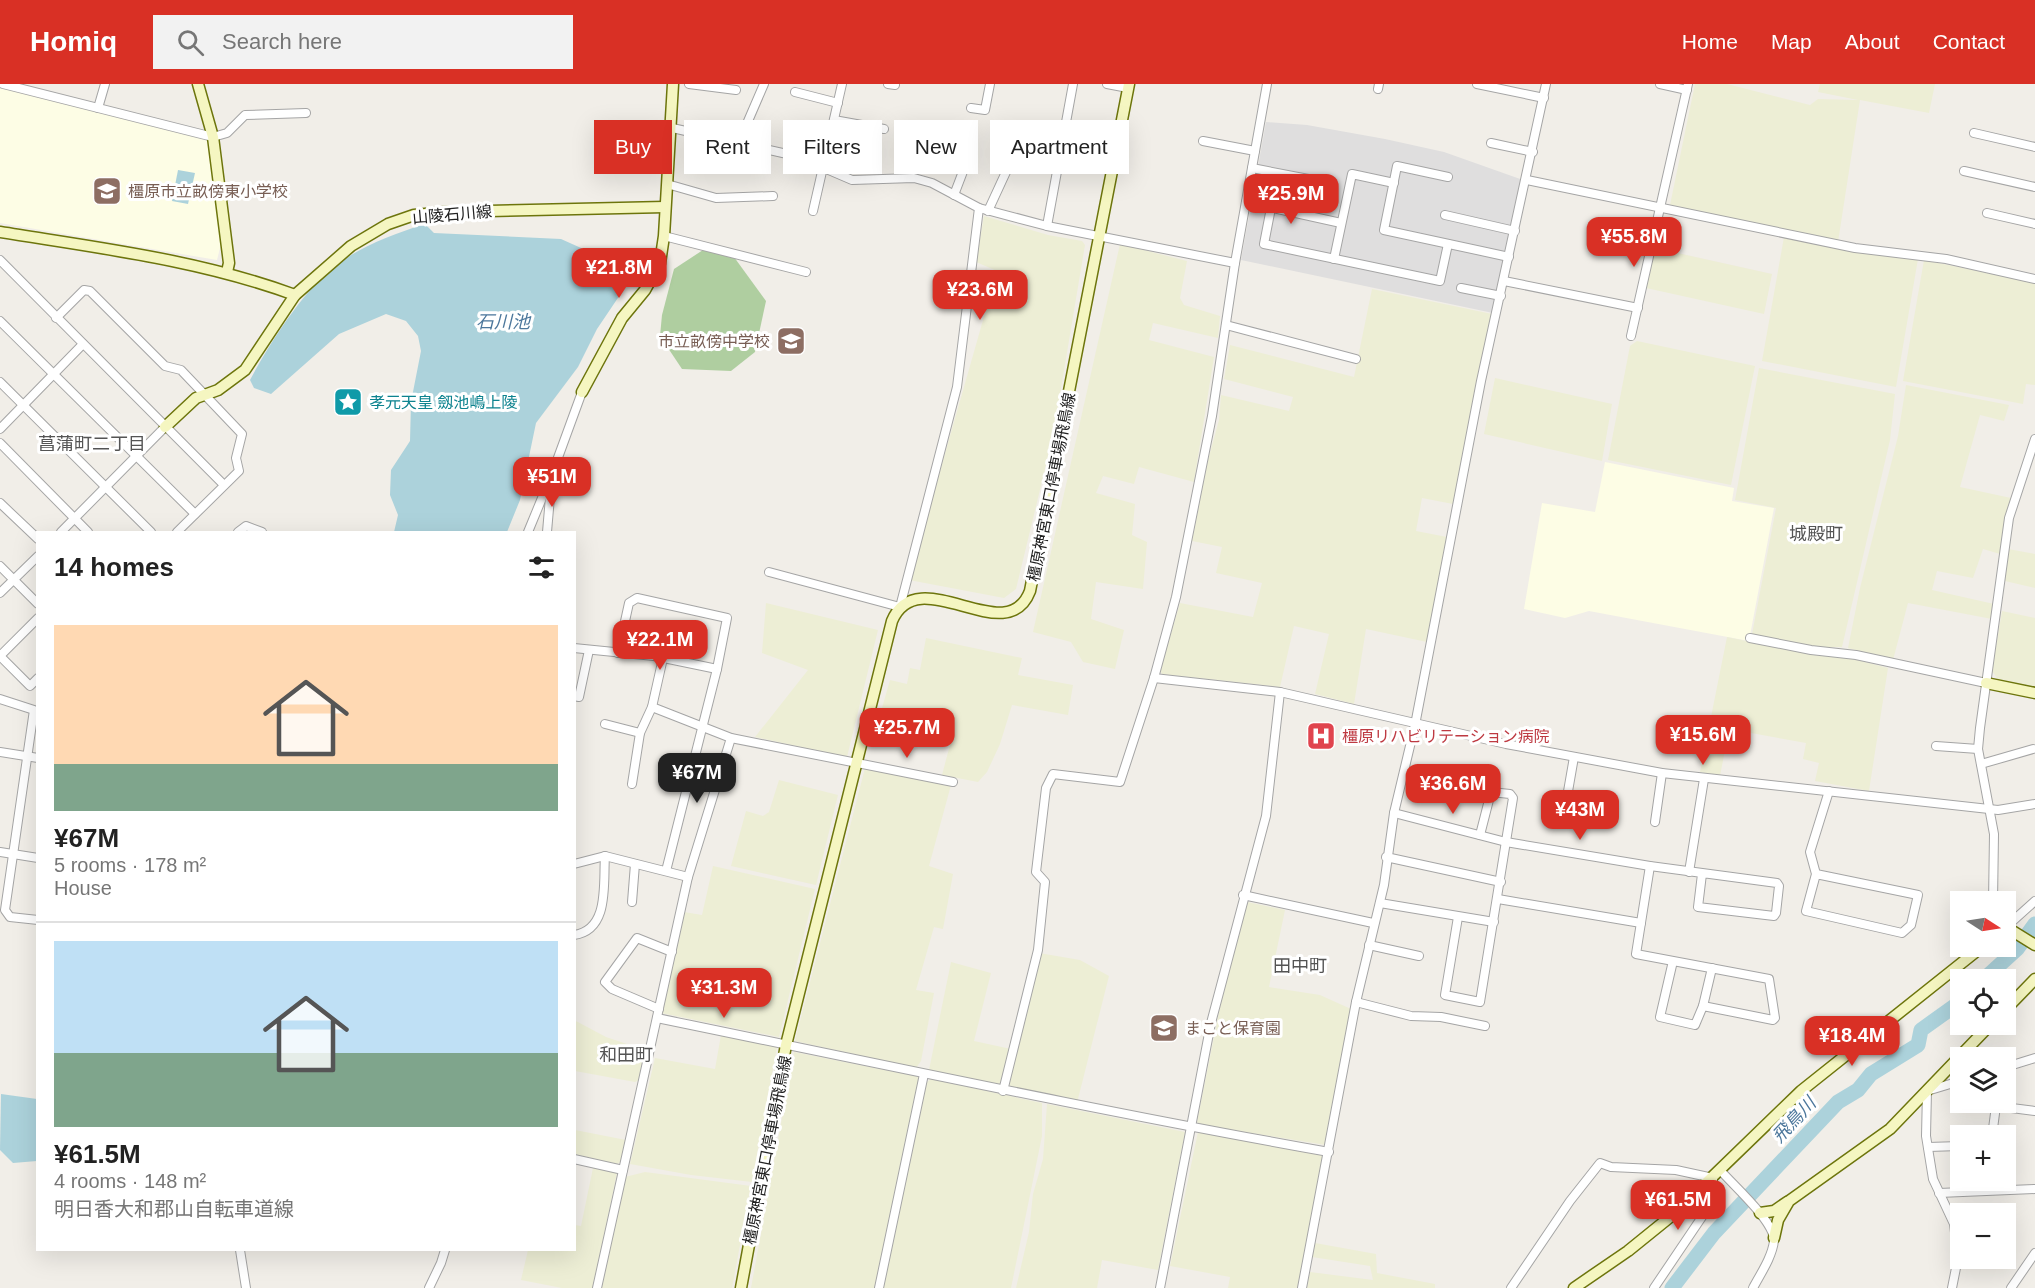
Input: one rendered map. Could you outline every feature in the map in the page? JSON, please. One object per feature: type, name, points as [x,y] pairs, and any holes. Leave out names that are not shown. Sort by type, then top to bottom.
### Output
[{"type":"main road","points":[[198,84],[213,137],[229,263],[227,272]]},
{"type":"main road","points":[[669,120],[673,84]]},
{"type":"main road","name":"橿原神宮東口停車場飛鳥線","points":[[741,1288],[786,1045],[892,621],[900,607],[913,599],[928,598],[1003,614],[1018,608],[1028,596],[1128,86]]},
{"type":"main road","points":[[582,392],[622,318],[645,290],[660,263],[664,236],[667,174]]},
{"type":"main road","name":"山陵石川線","points":[[165,427],[202,394],[218,390],[245,370],[295,295],[369,233],[414,215],[486,210],[665,207]]},
{"type":"main road","points":[[0,232],[125,252],[227,272],[295,295]]},
{"type":"main road","points":[[1986,683],[2035,693]]},
{"type":"main road","points":[[2016,934],[2035,945]]},
{"type":"main road","points":[[1574,1288],[1628,1251],[1720,1175],[1751,1138],[1801,1090],[1969,957]]},
{"type":"main road","points":[[2016,999],[2035,979]]},
{"type":"main road","points":[[1757,1210],[1774,1211],[1890,1129],[1980,1035]]},
{"type":"main road","points":[[1774,1238],[1778,1220],[1789,1201]]},
{"type":"street","points":[[3,84],[213,137],[228,133],[245,115],[306,113]]},
{"type":"street","points":[[98,108],[105,84]]},
{"type":"street","points":[[689,84],[736,90]]},
{"type":"street","points":[[748,120],[764,84]]},
{"type":"street","points":[[834,120],[842,84]]},
{"type":"street","points":[[971,108],[985,110],[990,84]]},
{"type":"street","points":[[1066,120],[1073,84]]},
{"type":"street","points":[[1107,84],[1128,86]]},
{"type":"street","points":[[1003,1091],[1041,928],[1045,882],[1036,872],[1046,788],[1053,774],[1120,782],[1154,678],[1176,597],[1197,494],[1267,84]]},
{"type":"street","points":[[1477,84],[1544,98]]},
{"type":"street","points":[[1302,1288],[1356,1002],[1373,923],[1380,903],[1394,813],[1415,724],[1481,381],[1527,180],[1546,84]]},
{"type":"street","points":[[1630,336],[1688,87],[1660,84]]},
{"type":"street","points":[[795,92],[838,103]]},
{"type":"street","points":[[1974,133],[2035,147]]},
{"type":"street","points":[[1203,141],[1255,151]]},
{"type":"street","points":[[1491,143],[1533,152]]},
{"type":"street","points":[[1448,177],[1397,166],[1384,230],[1509,257]]},
{"type":"street","points":[[1252,168],[1324,182]]},
{"type":"street","points":[[1964,171],[2035,187]]},
{"type":"street","points":[[813,211],[821,174]]},
{"type":"street","points":[[837,174],[852,180],[914,178],[988,212],[1235,263]]},
{"type":"street","points":[[954,195],[962,174]]},
{"type":"street","points":[[988,212],[1005,174]]},
{"type":"street","points":[[1047,226],[1056,174]]},
{"type":"street","points":[[1334,259],[1352,174],[1394,183]]},
{"type":"street","points":[[1527,180],[1855,248],[1946,259],[2035,279]]},
{"type":"street","points":[[667,184],[716,198],[773,196]]},
{"type":"street","points":[[1246,202],[1341,223]]},
{"type":"street","points":[[769,572],[900,607],[957,387],[979,208]]},
{"type":"street","points":[[1271,208],[1264,244],[1440,281],[1448,244]]},
{"type":"street","points":[[1987,213],[2035,224]]},
{"type":"street","points":[[1445,215],[1515,231]]},
{"type":"street","points":[[664,236],[806,272]]},
{"type":"street","points":[[0,261],[224,485]]},
{"type":"street","points":[[1504,281],[1638,308]]},
{"type":"street","points":[[1461,288],[1501,296]]},
{"type":"street","points":[[56,318],[84,290],[90,291],[165,366],[181,370],[242,434],[236,458],[239,471],[178,531]]},
{"type":"street","points":[[0,321],[195,514]]},
{"type":"street","points":[[1226,325],[1356,359]]},
{"type":"street","points":[[0,429],[83,344]]},
{"type":"street","points":[[0,382],[150,531]]},
{"type":"street","points":[[528,531],[582,392]]},
{"type":"street","points":[[62,531],[165,427]]},
{"type":"street","points":[[1993,891],[1994,834],[1991,808],[1978,749],[2009,518],[2031,465],[2035,439]]},
{"type":"street","points":[[0,443],[87,531]]},
{"type":"street","points":[[547,531],[552,474]]},
{"type":"street","points":[[0,503],[36,538]]},
{"type":"street","points":[[239,531],[246,526],[259,531]]},
{"type":"street","points":[[0,593],[36,558]]},
{"type":"street","points":[[0,566],[36,601]]},
{"type":"street","points":[[618,653],[629,603],[637,598],[727,618],[717,669],[666,871]]},
{"type":"street","points":[[36,620],[0,656],[30,686],[36,680]]},
{"type":"street","points":[[1750,638],[1811,650],[1856,654],[1986,683]]},
{"type":"street","points":[[576,648],[663,658],[717,669]]},
{"type":"street","points":[[576,696],[579,697],[590,650]]},
{"type":"street","points":[[632,784],[640,733],[652,707],[663,658]]},
{"type":"street","points":[[1154,678],[1280,692],[1415,724],[1662,773],[1998,810],[2035,804]]},
{"type":"street","points":[[1160,1288],[1211,1023],[1243,895],[1266,816],[1280,692]]},
{"type":"street","points":[[0,699],[34,710],[5,910],[10,917],[36,920]]},
{"type":"street","points":[[652,707],[731,738],[953,782]]},
{"type":"street","points":[[605,724],[640,733]]},
{"type":"street","points":[[597,1288],[688,877],[731,738]]},
{"type":"street","points":[[1936,746],[1978,749]]},
{"type":"street","points":[[1981,764],[2033,749]]},
{"type":"street","points":[[0,752],[36,758]]},
{"type":"street","points":[[1563,820],[1574,757]]},
{"type":"street","points":[[1654,822],[1662,773]]},
{"type":"street","points":[[1689,872],[1704,779]]},
{"type":"street","points":[[1816,874],[1918,895],[1911,925],[1902,933],[1806,911],[1816,874],[1810,852],[1828,791]]},
{"type":"street","points":[[1458,917],[1445,995],[1480,1002],[1501,882],[1513,798],[1510,794],[1491,792],[1480,835]]},
{"type":"street","points":[[1394,813],[1506,842],[1702,874],[1777,883],[1779,886],[1776,914],[1774,916],[1698,907],[1702,874]]},
{"type":"street","points":[[0,852],[36,858]]},
{"type":"street","points":[[576,863],[605,856],[688,877]]},
{"type":"street","points":[[576,934],[587,932],[601,914],[605,856]]},
{"type":"street","points":[[1386,857],[1501,882]]},
{"type":"street","points":[[632,902],[635,864]]},
{"type":"street","points":[[1650,866],[1636,954],[1769,979],[1775,1018],[1773,1020],[1703,1006]]},
{"type":"street","points":[[1243,895],[1373,923]]},
{"type":"street","points":[[1498,899],[1641,923]]},
{"type":"street","points":[[2016,921],[2035,901]]},
{"type":"street","points":[[1380,903],[1494,922]]},
{"type":"street","points":[[659,1009],[612,989],[605,982],[637,939],[672,952]]},
{"type":"street","points":[[1369,945],[1419,956]]},
{"type":"street","points":[[1673,961],[1660,1017],[1695,1026],[1703,1006],[1712,968]]},
{"type":"street","points":[[1356,1002],[1411,1016],[1441,1017],[1485,1026]]},
{"type":"street","points":[[657,1018],[1003,1091],[1329,1152]]},
{"type":"street","points":[[2016,1064],[2035,1058]]},
{"type":"street","points":[[879,1288],[924,1074]]},
{"type":"street","points":[[1950,1084],[1927,1091],[1926,1129],[1933,1179],[1954,1224],[1958,1258],[1952,1288]]},
{"type":"street","points":[[1993,1125],[1996,1106],[2035,1111]]},
{"type":"street","points":[[1928,1147],[1950,1146]]},
{"type":"street","points":[[576,1159],[623,1170]]},
{"type":"street","points":[[1511,1288],[1600,1162],[1611,1167],[1720,1175],[1768,1221],[1774,1238],[1770,1255],[1753,1288]]},
{"type":"street","points":[[1653,1288],[1712,1202],[1720,1175]]},
{"type":"street","points":[[1939,1193],[2035,1189]]},
{"type":"street","points":[[240,1251],[246,1288]]},
{"type":"street","points":[[429,1288],[441,1263],[444,1251]]},
{"type":"street","points":[[2012,1288],[2035,1252]]},
{"type":"shaded area","points":[[1695,84],[1727,84],[1810,105],[1818,99],[1858,100],[1818,92],[1820,84],[1935,84],[1929,113],[1860,100],[1838,242],[1670,205]]},
{"type":"shaded area","name":"橿原市立畝傍東小学校","points":[[0,86],[207,140],[221,244],[217,260],[0,223]]},
{"type":"shaded area","points":[[1266,122],[1307,125],[1444,152],[1523,180],[1493,313],[1241,260]]},
{"type":"shaded area","points":[[984,216],[1048,235],[1082,241],[1085,245],[1053,436],[1016,589],[1004,598],[909,580],[997,271],[976,262]]},
{"type":"shaded area","points":[[1784,237],[1855,252],[1918,259],[1896,387],[1762,361]]},
{"type":"shaded area","points":[[1120,244],[1187,261],[1180,298],[1184,305],[1220,316],[1218,338],[1153,323],[1149,340],[1214,357],[1194,482],[1139,467],[1134,484],[1103,476],[1096,493],[1135,504],[1132,535],[1147,542],[1143,589],[1096,582],[1091,619],[1124,630],[1115,669],[1083,662],[1071,642],[1033,632]]},
{"type":"shaded area","points":[[1655,248],[1772,274],[1764,314],[1646,288]]},
{"type":"shaded area","points":[[1924,260],[2035,283],[2035,385],[2026,384],[2023,404],[1903,381]]},
{"type":"shaded area","points":[[1372,289],[1492,314],[1453,504],[1422,498],[1416,531],[1447,537],[1427,642],[1366,629],[1354,704],[1315,694],[1329,634],[1294,626],[1280,687],[1162,674],[1160,670],[1180,603],[1253,617],[1262,583],[1216,573],[1222,547],[1192,541],[1208,460],[1219,420],[1221,395],[1289,411],[1293,397],[1224,379],[1230,345],[1354,377]]},
{"type":"shaded area","points":[[1637,341],[1755,366],[1731,485],[1608,460],[1630,346]]},
{"type":"shaded area","points":[[1759,368],[1895,394],[1890,440],[1842,647],[1814,647],[1752,634],[1776,508],[1735,500]]},
{"type":"shaded area","points":[[1495,378],[1612,404],[1602,461],[1484,434]]},
{"type":"shaded area","points":[[1906,385],[2009,405],[2004,421],[1980,415],[1960,487],[2011,498],[2000,554],[1983,549],[1973,578],[1937,571],[1932,590],[1994,604],[1992,619],[1908,603],[1893,660],[1848,648],[1860,588],[1898,436]]},
{"type":"shaded area","points":[[1605,462],[1734,488],[1732,501],[1774,508],[1749,641],[1589,611],[1565,618],[1524,609],[1542,503],[1595,512]]},
{"type":"shaded area","points":[[2008,549],[2035,554],[2035,588],[2005,581]]},
{"type":"shaded area","points":[[766,603],[878,630],[847,757],[755,737],[808,670],[762,653]]},
{"type":"shaded area","points":[[2002,611],[2035,618],[2035,687],[2000,682],[1992,671]]},
{"type":"shaded area","points":[[1727,637],[1813,655],[1846,657],[1888,668],[1869,791],[1815,781],[1819,763],[1803,759],[1806,743],[1729,729],[1720,776],[1700,772]]},
{"type":"shaded area","points":[[926,638],[1022,658],[1018,675],[1073,685],[1068,715],[1012,705],[1000,744],[987,772],[978,782],[942,775],[951,741],[878,722],[890,680],[907,684],[910,668],[920,670]]},
{"type":"shaded area","points":[[865,768],[951,785],[929,866],[953,874],[943,929],[934,927],[916,990],[934,993],[921,1061],[916,1068],[795,1041]]},
{"type":"shaded area","points":[[779,780],[838,795],[816,885],[731,866],[746,811],[763,816],[769,812]]},
{"type":"shaded area","points":[[713,866],[815,889],[779,1037],[661,1013],[684,912],[702,915]]},
{"type":"shaded area","points":[[1247,902],[1285,910],[1269,987],[1320,995],[1351,1009],[1326,1145],[1201,1125],[1197,1122],[1224,987]]},
{"type":"shaded area","points":[[1039,953],[1080,960],[1109,976],[1077,1103],[1012,1089],[1008,1083]]},
{"type":"shaded area","points":[[951,962],[991,973],[974,1041],[1011,1049],[1002,1087],[929,1070]]},
{"type":"shaded area","points":[[576,1021],[606,1037],[645,1050],[639,1080],[635,1082],[576,1071]]},
{"type":"shaded area","points":[[721,1035],[777,1047],[752,1182],[691,1175],[630,1164],[655,1058],[715,1069]]},
{"type":"shaded area","points":[[794,1052],[920,1077],[876,1288],[751,1288]]},
{"type":"shaded area","points":[[931,1079],[1042,1103],[1042,1136],[1011,1288],[883,1288],[927,1082]]},
{"type":"shaded area","points":[[1047,1104],[1185,1132],[1158,1270],[1102,1260],[1097,1288],[1016,1288],[1029,1232],[1033,1194],[1043,1159]]},
{"type":"shaded area","points":[[576,1130],[626,1140],[622,1161],[617,1164],[576,1154]]},
{"type":"shaded area","points":[[1198,1132],[1322,1153],[1324,1159],[1299,1288],[1228,1288],[1230,1277],[1170,1266]]},
{"type":"shaded area","points":[[593,1168],[617,1173],[593,1288],[562,1288],[521,1280],[528,1251],[576,1251],[576,1225],[581,1226]]},
{"type":"shaded area","points":[[645,1172],[751,1186],[732,1288],[600,1288],[625,1177]]},
{"type":"shaded area","points":[[1315,1243],[1376,1254],[1377,1273],[1435,1284],[1435,1288],[1307,1288],[1310,1272],[1373,1280],[1370,1266],[1312,1257]]},
{"type":"green space","points":[[703,250],[734,257],[766,301],[755,352],[731,371],[682,369],[660,336],[662,315],[674,269]]},
{"type":"water","points":[[178,170],[195,173],[188,204],[172,201]]},
{"type":"water","name":"石川池","points":[[425,224],[434,233],[561,239],[628,269],[630,280],[597,329],[578,367],[536,423],[520,500],[507,531],[394,531],[398,515],[390,495],[391,470],[410,441],[411,402],[421,351],[418,336],[406,321],[386,314],[339,334],[271,394],[254,388],[250,380],[289,317],[314,285],[340,262],[392,235]]},
{"type":"water","points":[[1,1094],[36,1099],[36,1161],[13,1163],[0,1150]]},
{"type":"waterway","name":"飛鳥川","points":[[1995,969],[2017,949],[2035,924]]},
{"type":"waterway","name":"飛鳥川","points":[[1672,1288],[1714,1233],[1838,1102],[1858,1090],[1871,1074],[1918,1045],[1921,1030],[1950,1009]]},
{"type":"place","name":"橿原市立畝傍東小学校","points":[[107,191]]},
{"type":"place","name":"市立畝傍中学校","points":[[791,341]]},
{"type":"place","name":"孝元天皇 劔池嶋上陵","points":[[348,402]]},
{"type":"place","name":"橿原リハビリテーション病院","points":[[1321,736]]},
{"type":"place","name":"まこと保育園","points":[[1164,1028]]},
{"type":"district","name":"菖蒲町二丁目","points":[[92,444]]},
{"type":"district","name":"城殿町","points":[[1816,534]]},
{"type":"district","name":"田中町","points":[[1300,966]]},
{"type":"district","name":"和田町","points":[[626,1055]]}]
